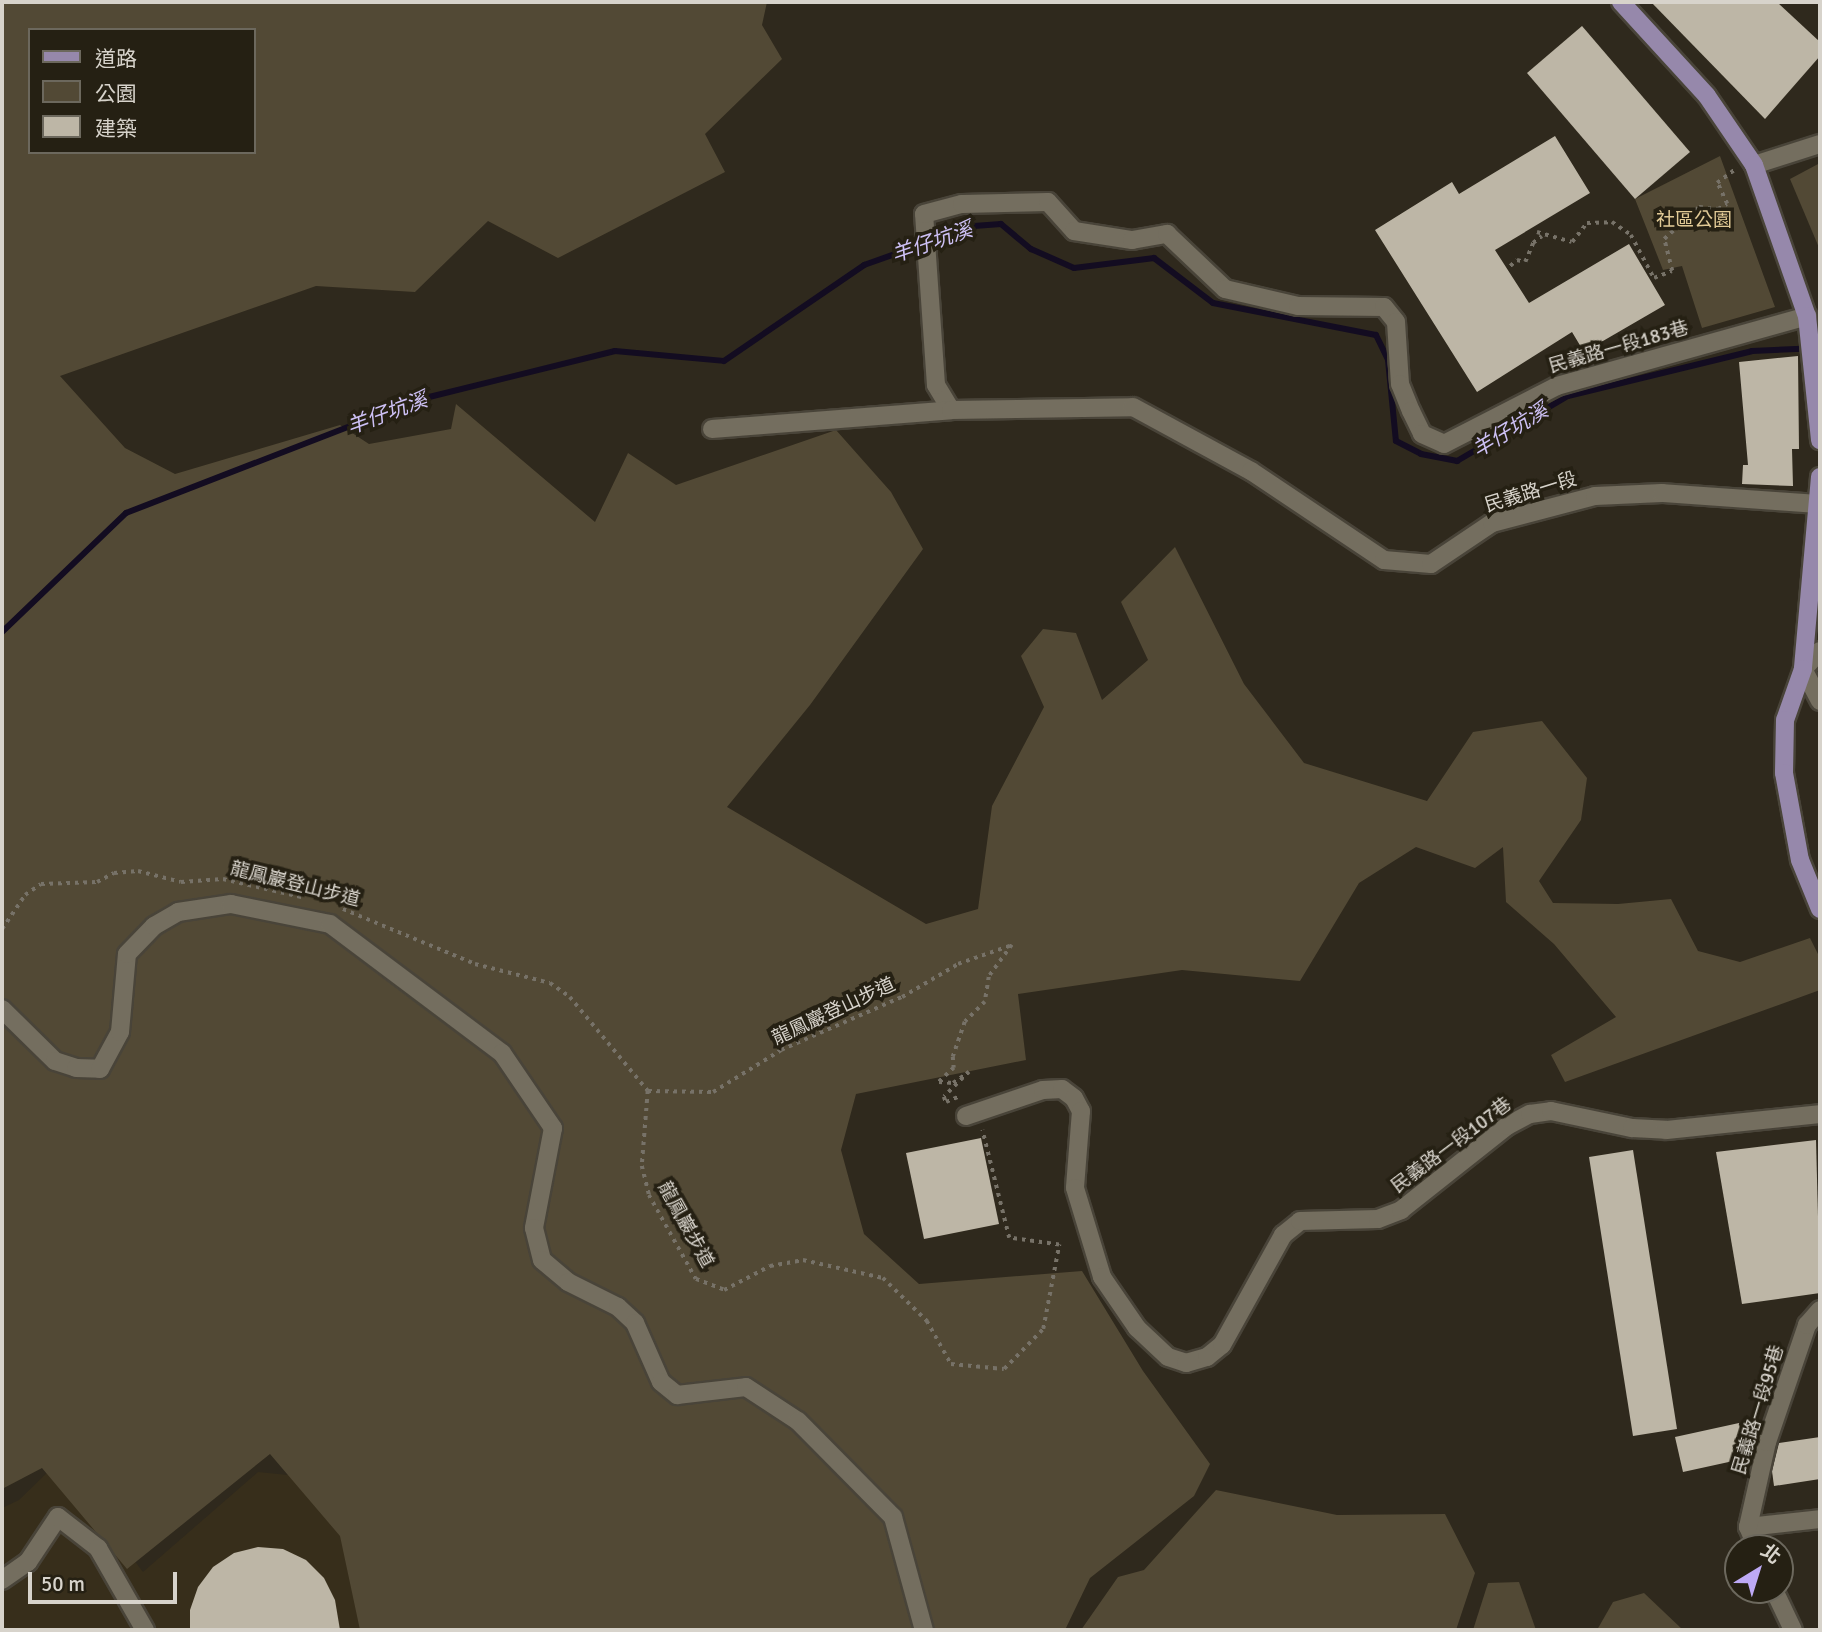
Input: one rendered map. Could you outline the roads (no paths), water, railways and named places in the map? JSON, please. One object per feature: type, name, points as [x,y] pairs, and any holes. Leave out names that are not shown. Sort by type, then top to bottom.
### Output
[{"type":"main road","points":[[1621,2],[1707,96],[1752,161],[1807,316],[1820,440]]},
{"type":"main road","points":[[1820,477],[1803,669],[1785,720],[1784,773],[1800,860],[1820,909]]},
{"type":"street","points":[[1752,161],[1820,144]]},
{"type":"street","name":"民義路一段183巷","points":[[951,410],[936,386],[924,214],[962,204],[1048,202],[1074,230],[1132,240],[1167,234],[1225,289],[1298,306],[1384,307],[1396,322],[1400,384],[1411,411],[1422,433],[1444,444],[1558,386],[1807,316]]},
{"type":"street","name":"民義路一段","points":[[712,429],[951,410],[1133,407],[1251,471],[1384,560],[1431,564],[1492,523],[1595,496],[1661,493],[1819,504]]},
{"type":"street","points":[[1820,651],[1803,669],[1820,701]]},
{"type":"street","points":[[2,1009],[55,1061],[76,1068],[100,1069],[120,1032],[127,954],[154,926],[178,912],[231,904],[330,925],[502,1052],[553,1128],[534,1228],[542,1260],[568,1282],[618,1307],[635,1323],[661,1382],[677,1395],[746,1387],[798,1421],[893,1517],[923,1630]]},
{"type":"street","name":"民義路一段107巷","points":[[970,1114],[1043,1090],[1062,1089],[1074,1098],[1081,1111],[1075,1188],[1102,1277],[1137,1328],[1168,1357],[1186,1363],[1207,1357],[1222,1345],[1283,1235],[1300,1221],[1378,1219],[1401,1210],[1507,1126],[1530,1114],[1562,1112],[1632,1128],[1666,1130],[1820,1114]]},
{"type":"street","name":"民義路一段95巷","points":[[1748,1527],[1767,1442],[1807,1325],[1820,1310]]},
{"type":"street","points":[[2,1580],[28,1562],[58,1517],[98,1548],[145,1630]]},
{"type":"street","points":[[1751,1534],[1748,1527],[1820,1520]]},
{"type":"street","points":[[1781,1604],[1793,1630]]},
{"type":"waterway","name":"羊仔坑溪","points":[[2,632],[126,513],[417,400],[615,351],[724,361],[864,265],[974,226],[1001,224],[1031,249],[1074,268],[1154,258],[1213,303],[1376,335],[1388,360],[1396,441],[1421,454],[1457,461],[1568,396],[1752,351],[1820,348]]},
{"type":"park label","name":"社區公園","points":[[1694,221]]}]
